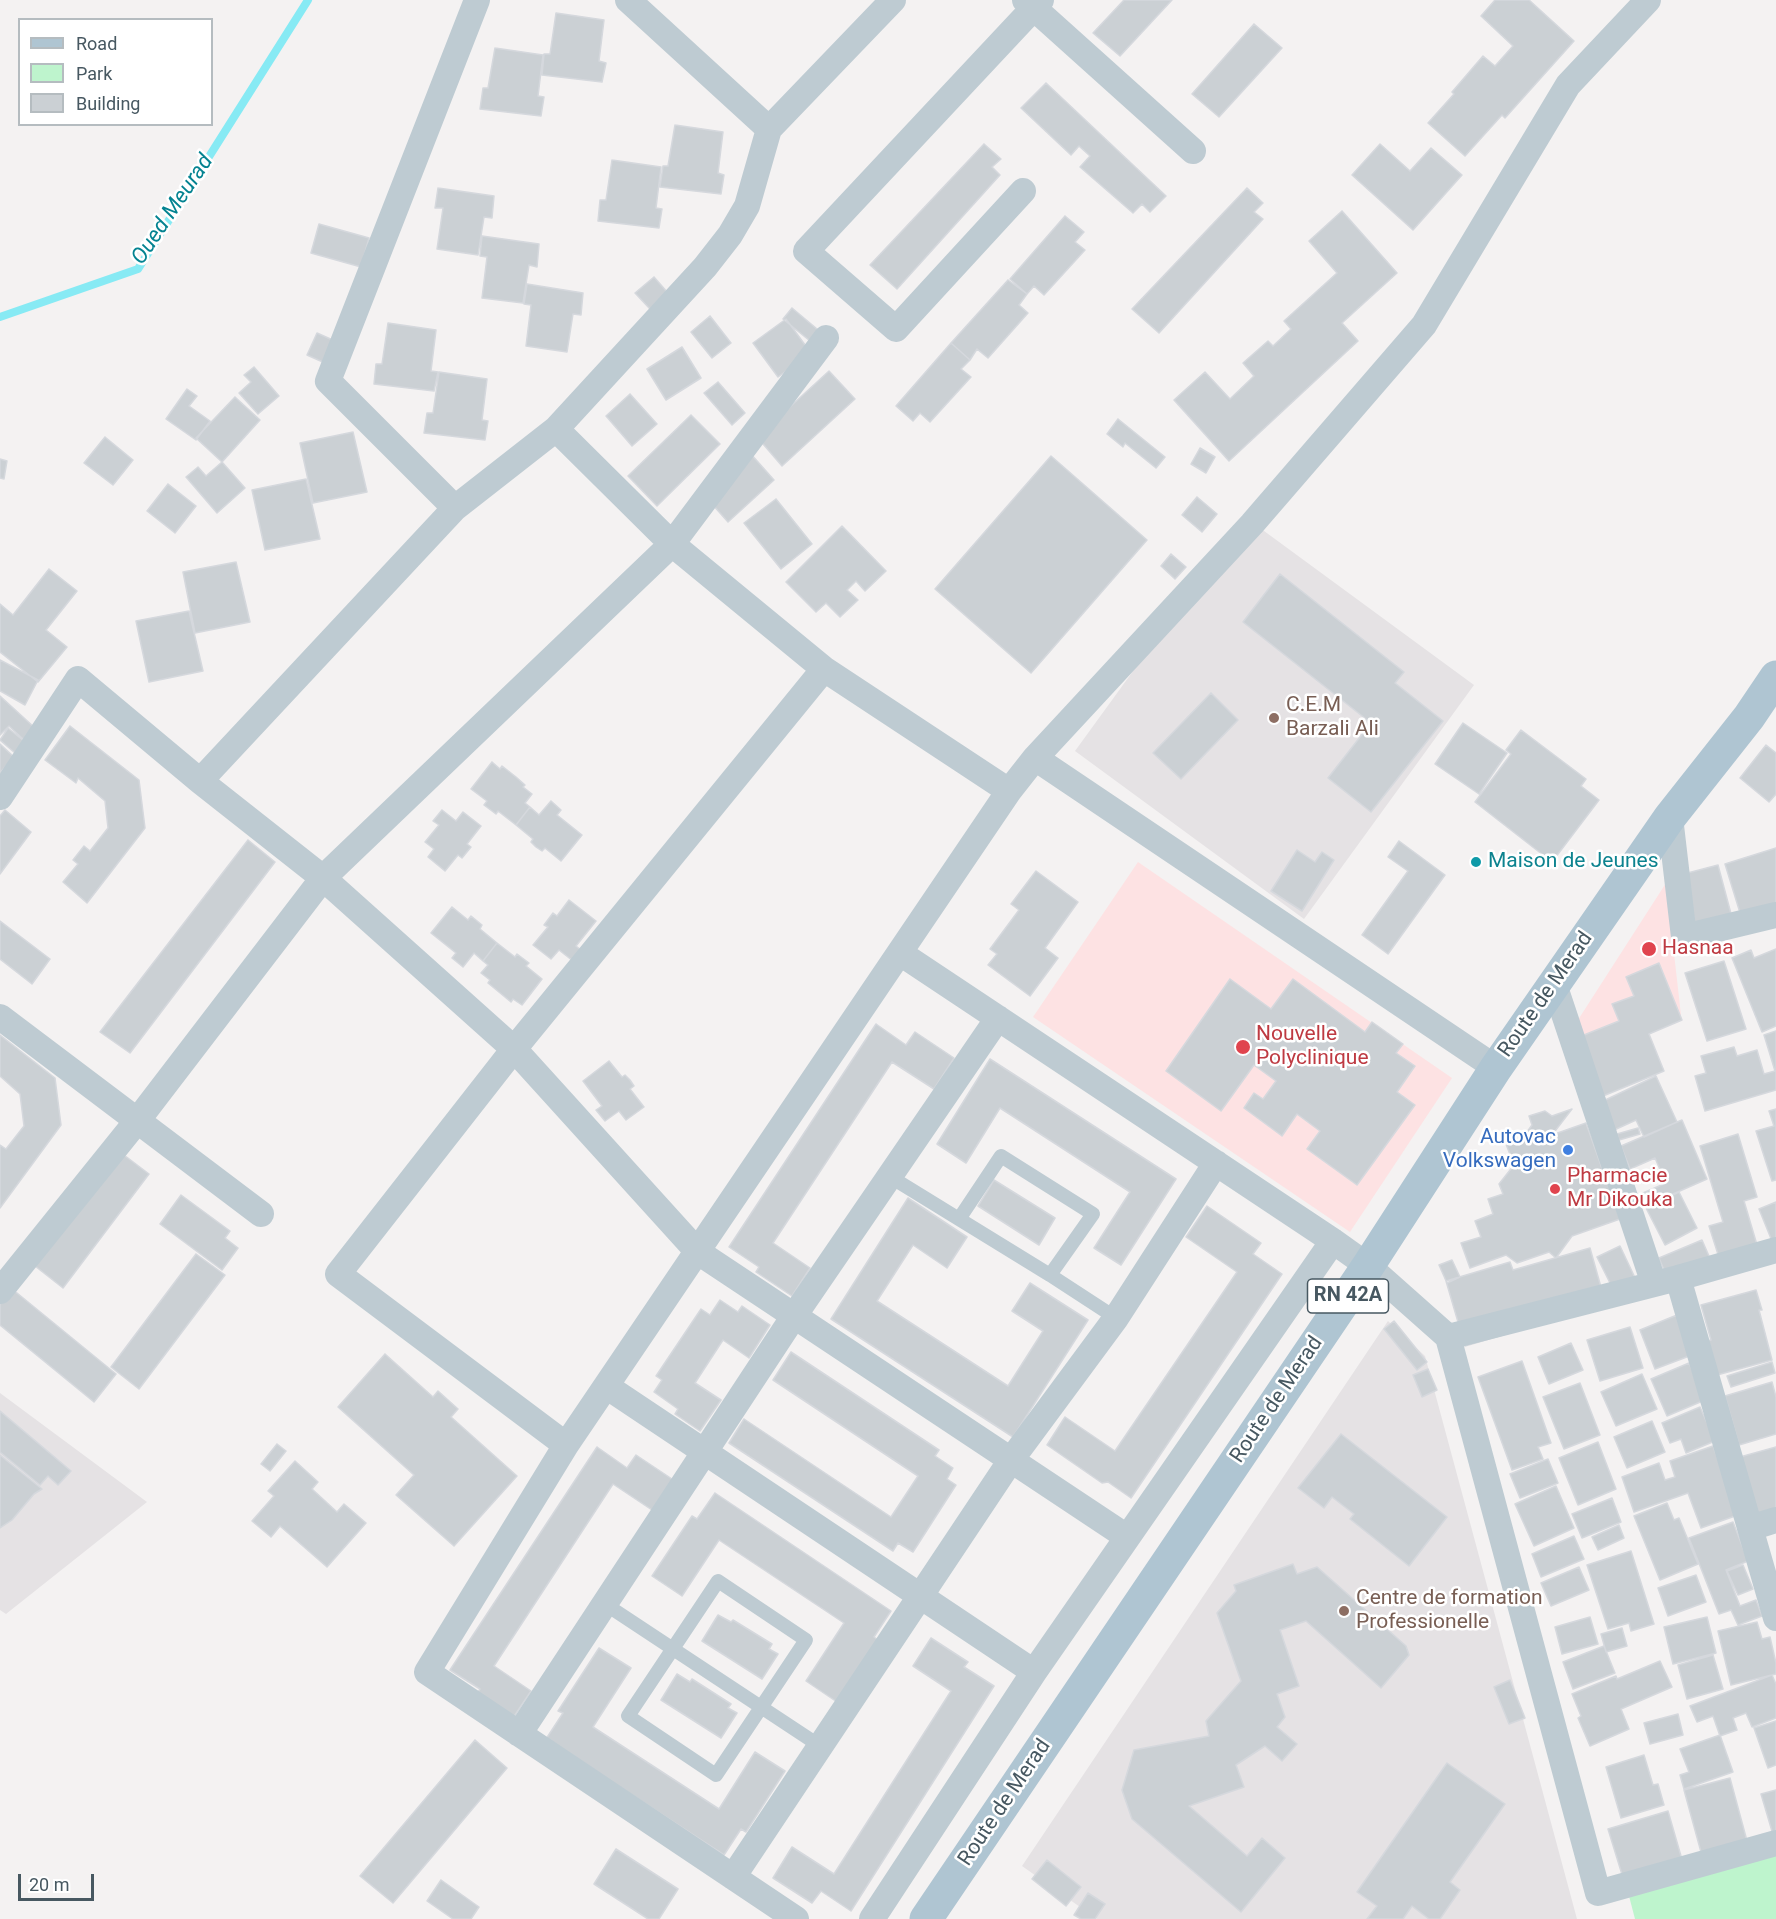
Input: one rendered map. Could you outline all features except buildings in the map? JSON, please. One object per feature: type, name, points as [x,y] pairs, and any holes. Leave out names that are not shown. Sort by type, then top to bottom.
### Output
[{"type":"main road","name":"Route de Merad","points":[[926,1919],[1368,1266],[1496,1068],[1670,817],[1762,710],[1776,677]]},
{"type":"street","points":[[455,508],[328,381],[477,0]]},
{"type":"street","points":[[628,0],[769,129]]},
{"type":"street","points":[[200,781],[455,508],[556,429],[705,267],[730,235],[747,206],[769,129],[893,0]]},
{"type":"street","points":[[796,1919],[427,1672],[566,1445],[1009,791],[1035,758],[1252,524],[1424,325],[1568,85],[1648,0]]},
{"type":"street","points":[[1023,192],[896,329],[806,251],[1033,3],[1193,152]]},
{"type":"street","points":[[0,1291],[137,1121],[323,878],[672,544],[826,338]]},
{"type":"street","points":[[556,429],[672,544],[824,669],[1009,791]]},
{"type":"street","points":[[566,1445],[338,1274],[514,1049],[824,669]]},
{"type":"street","points":[[0,797],[78,679],[200,781],[323,878],[514,1049],[698,1252],[1127,1537]]},
{"type":"street","points":[[1035,758],[1496,1068]]},
{"type":"street","points":[[1670,817],[1684,937],[1776,915]]},
{"type":"street","points":[[900,952],[1333,1240],[1368,1266],[1448,1337],[1598,1893],[1776,1843]]},
{"type":"street","points":[[1554,984],[1666,1281],[1750,1528],[1776,1618]]},
{"type":"street","points":[[0,1017],[261,1214]]},
{"type":"street","points":[[519,1734],[794,1316],[998,1018]]},
{"type":"street","points":[[733,1877],[1011,1460],[1116,1318],[1216,1163]]},
{"type":"street","points":[[872,1919],[1034,1672],[1333,1240]]},
{"type":"street","points":[[1448,1337],[1776,1250]]},
{"type":"street","points":[[606,1386],[1034,1672]]},
{"type":"street","points":[[1750,1528],[1776,1520]]},
{"type":"lane","points":[[959,1219],[1001,1156],[1093,1214],[1050,1275]]},
{"type":"lane","points":[[889,1176],[1116,1318]]},
{"type":"lane","points":[[718,1581],[806,1640],[761,1707],[716,1775],[628,1716],[718,1581]]},
{"type":"lane","points":[[605,1604],[820,1746]]},
{"type":"shaded area","name":"C.E.M Barzali Ali","points":[[1245,517],[1474,685],[1304,919],[1075,751]]},
{"type":"shaded area","name":"Nouvelle Polyclinique","points":[[1138,862],[1452,1078],[1350,1232],[1033,1017]]},
{"type":"shaded area","name":"Hasnaa","points":[[1666,883],[1681,1015],[1582,1046],[1576,1023]]},
{"type":"shaded area","name":"Centre de formation Professionelle","points":[[1388,1321],[1425,1356],[1577,1919],[1097,1919],[1022,1866]]},
{"type":"shaded area","points":[[0,1393],[147,1502],[6,1614],[0,1610]]},
{"type":"green space","points":[[1776,1853],[1776,1919],[1635,1919],[1629,1896]]},
{"type":"waterway","name":"Oued Meurad","points":[[0,317],[138,269],[308,0]]},
{"type":"place","name":"C.E.M Barzali Ali","points":[[1274,718]]},
{"type":"place","name":"Maison de Jeunes","points":[[1476,862]]},
{"type":"place","name":"Hasnaa","points":[[1649,949]]},
{"type":"place","name":"Nouvelle Polyclinique","points":[[1243,1047]]},
{"type":"place","name":"Autovac Volkswagen","points":[[1568,1150]]},
{"type":"place","name":"Pharmacie Mr Dikouka","points":[[1555,1189]]},
{"type":"place","name":"Centre de formation Professionelle","points":[[1344,1611]]}]
